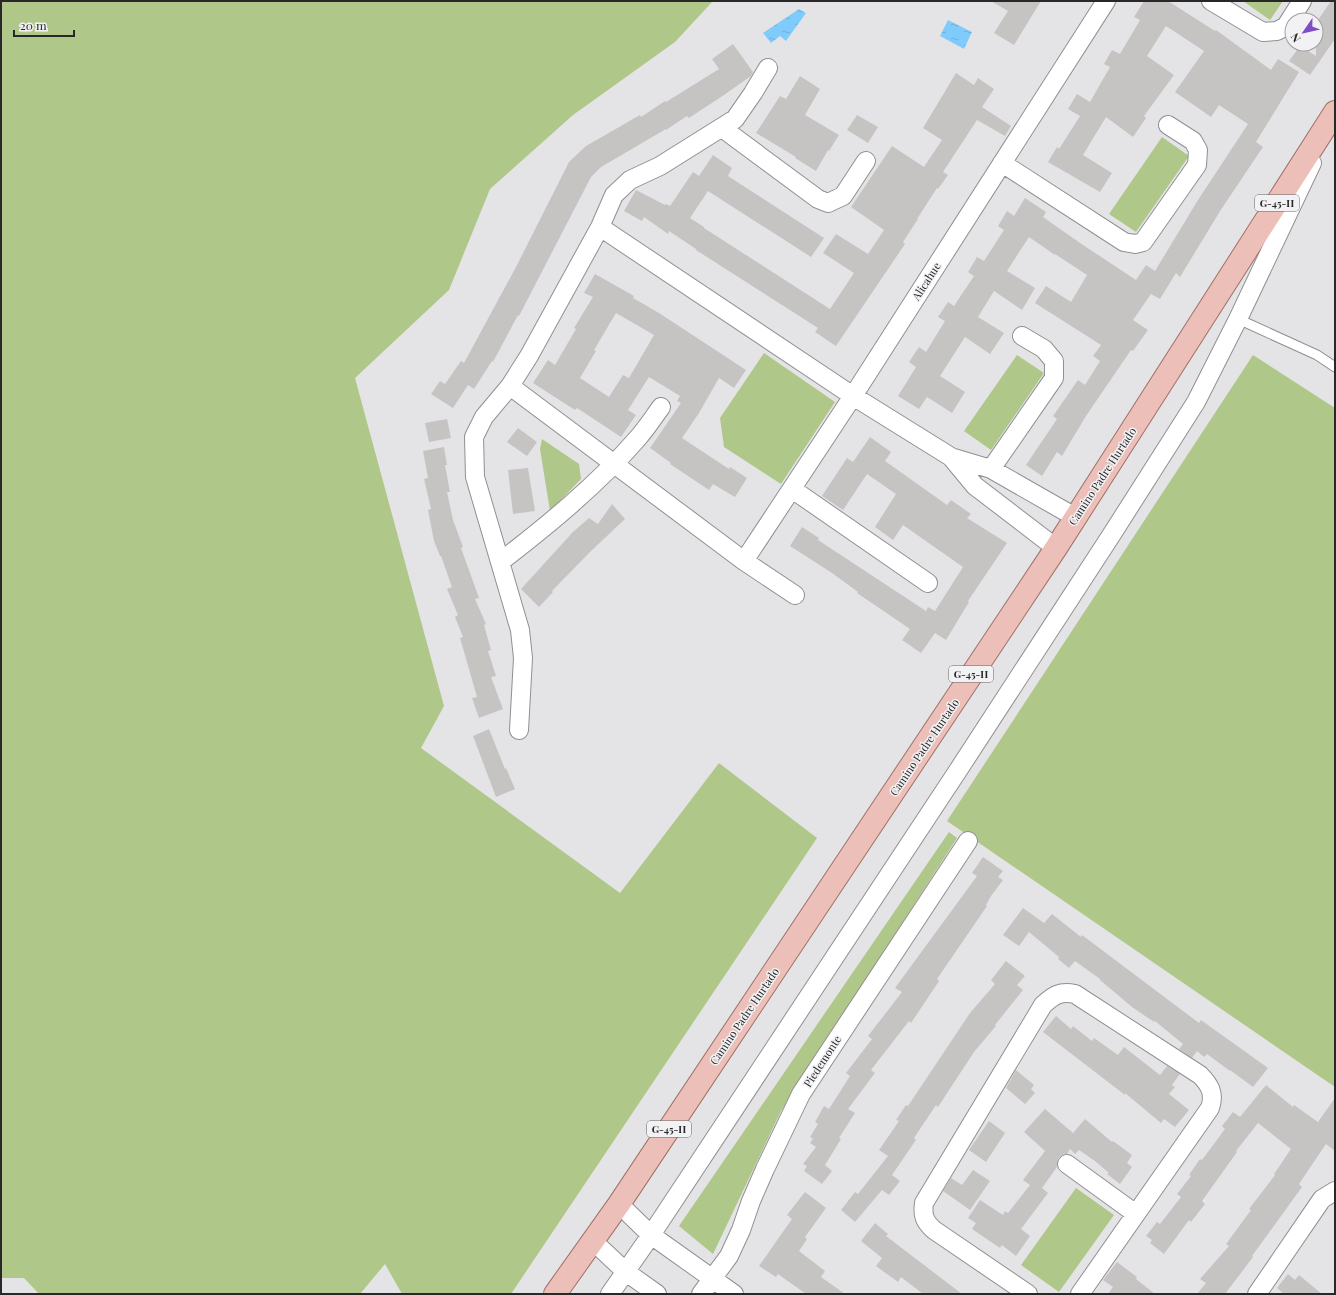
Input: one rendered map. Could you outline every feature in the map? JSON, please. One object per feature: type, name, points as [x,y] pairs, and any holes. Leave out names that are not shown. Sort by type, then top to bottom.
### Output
[{"type":"main road","name":"Camino Padre Hurtado","points":[[555,1294],[619,1204],[1056,548],[1335,113]]},
{"type":"street","name":"Alicahue","points":[[744,561],[853,396],[1106,1]]},
{"type":"street","points":[[1211,1],[1263,32],[1277,31],[1286,26],[1302,1]]},
{"type":"street","points":[[519,730],[523,658],[520,630],[475,477],[474,437],[484,417],[510,386],[540,338],[600,227],[614,194],[630,180],[660,166],[735,119],[768,68]]},
{"type":"street","name":"Camino Padre Hurtado","points":[[610,1294],[651,1235],[952,779],[1112,534],[1196,402],[1238,319],[1335,113]]},
{"type":"street","points":[[1002,163],[1124,242],[1135,244],[1143,242],[1197,165],[1198,150],[1193,141],[1168,125]]},
{"type":"street","points":[[722,128],[818,199],[828,203],[843,196],[866,160]]},
{"type":"street","points":[[600,227],[853,396],[951,457],[991,469],[1075,517]]},
{"type":"street","points":[[991,469],[1054,378],[1054,361],[1044,349],[1022,336]]},
{"type":"street","points":[[510,386],[744,561],[796,595]]},
{"type":"street","points":[[500,562],[573,502],[614,464],[638,438],[661,408]]},
{"type":"street","points":[[951,457],[975,486],[1056,548]]},
{"type":"street","points":[[792,489],[928,583]]},
{"type":"street","name":"Piedemonte","points":[[700,1294],[728,1256],[741,1230],[759,1182],[801,1094],[968,841]]},
{"type":"street","points":[[1028,1294],[934,1230],[927,1223],[923,1212],[924,1203],[1043,1005],[1057,994],[1065,992],[1075,994],[1200,1075],[1210,1087],[1213,1101],[1210,1108],[1080,1294]]},
{"type":"street","points":[[1067,1164],[1136,1214]]},
{"type":"street","points":[[1257,1294],[1322,1199],[1335,1191]]},
{"type":"street","points":[[619,1204],[651,1235],[734,1294]]},
{"type":"street","points":[[593,1241],[626,1272],[657,1294]]},
{"type":"lane","points":[[1238,319],[1317,355],[1335,367]]},
{"type":"green space","points":[[1,1],[713,1],[675,42],[573,115],[490,189],[449,290],[355,378],[444,706],[421,748],[620,893],[719,763],[817,838],[511,1294],[402,1294],[385,1264],[360,1294],[39,1294],[24,1278],[1,1278]]},
{"type":"green space","points":[[1243,1],[1283,1],[1270,20]]},
{"type":"green space","points":[[1162,137],[1189,156],[1136,232],[1109,214]]},
{"type":"green space","points":[[764,353],[835,402],[781,484],[724,447],[720,418]]},
{"type":"green space","points":[[1017,355],[1044,373],[991,450],[964,431]]},
{"type":"green space","points":[[1253,355],[1335,408],[1335,1087],[947,821]]},
{"type":"green space","points":[[542,439],[579,464],[581,479],[550,511],[540,449]]},
{"type":"green space","points":[[949,832],[957,838],[781,1111],[713,1254],[679,1226]]},
{"type":"green space","points":[[1076,1188],[1114,1215],[1059,1292],[1021,1265]]},
{"type":"water","points":[[799,9],[806,13],[786,41],[780,36],[771,43],[763,33]]},
{"type":"water","points":[[948,20],[972,32],[964,49],[940,36]]},
{"type":"building","points":[[991,1],[1041,1],[1014,45],[994,33],[1008,11]]},
{"type":"building","points":[[1144,1],[1168,1],[1215,31],[1216,30],[1271,70],[1278,59],[1299,72],[1256,142],[1263,147],[1222,208],[1180,277],[1176,273],[1160,299],[1151,294],[1133,320],[1148,330],[1133,351],[1131,350],[1086,416],[1062,456],[1057,452],[1042,476],[1026,465],[1057,419],[1053,416],[1078,380],[1085,385],[1100,361],[1093,356],[1101,345],[1035,303],[1046,286],[1071,302],[1087,275],[1029,237],[1007,271],[1035,288],[1022,310],[994,291],[978,317],[1004,333],[990,354],[965,337],[940,376],[965,392],[952,413],[927,397],[919,409],[898,396],[916,367],[909,362],[919,347],[926,352],[945,321],[938,317],[948,302],[954,306],[974,276],[968,272],[977,257],[984,261],[1004,230],[998,226],[1007,211],[1014,216],[1025,198],[1046,212],[1043,217],[1136,280],[1146,265],[1155,271],[1198,200],[1248,124],[1219,105],[1211,117],[1175,92],[1204,51],[1166,26],[1147,56],[1174,75],[1144,116],[1146,118],[1133,137],[1106,117],[1083,155],[1112,173],[1100,192],[1048,162],[1057,147],[1059,149],[1080,116],[1068,109],[1077,94],[1090,102],[1110,67],[1104,64],[1112,50],[1120,54],[1140,20],[1134,17]]},
{"type":"building","points":[[1331,1],[1335,1],[1335,39],[1310,75],[1289,61],[1296,52],[1310,52],[1316,56],[1316,52],[1324,52],[1324,12]]},
{"type":"building","points":[[733,44],[753,72],[751,76],[689,118],[687,116],[666,130],[601,167],[591,177],[519,316],[518,315],[493,362],[492,361],[474,389],[468,385],[453,408],[431,394],[440,381],[445,384],[461,361],[464,363],[516,267],[569,162],[586,146],[640,115],[641,117],[719,69],[712,59]]},
{"type":"building","points":[[956,73],[974,85],[978,78],[994,89],[982,107],[1011,126],[1005,136],[977,120],[943,172],[948,175],[938,189],[937,188],[917,219],[903,242],[905,244],[836,346],[815,332],[818,328],[669,231],[668,234],[644,217],[642,221],[624,211],[636,190],[665,205],[670,206],[693,172],[699,176],[713,155],[732,168],[728,176],[824,238],[811,257],[708,191],[690,218],[830,309],[854,273],[823,253],[836,234],[868,254],[884,230],[851,207],[892,146],[924,167],[942,140],[923,128]]},
{"type":"building","points":[[800,76],[820,89],[805,115],[839,135],[816,171],[756,133],[780,96],[786,99]]},
{"type":"building","points":[[857,115],[878,127],[868,143],[847,130]]},
{"type":"building","points":[[595,274],[634,296],[633,298],[659,313],[746,370],[734,388],[719,378],[699,413],[682,438],[729,469],[730,467],[747,478],[735,497],[713,484],[709,490],[670,464],[671,463],[650,448],[681,403],[677,401],[680,396],[649,377],[628,410],[636,415],[621,437],[577,408],[575,410],[533,383],[548,360],[555,365],[576,329],[574,328],[593,297],[584,293]],"holes":[[[616,313],[654,335],[629,378],[623,375],[609,397],[580,378],[596,351],[594,350]]]},
{"type":"building","points":[[447,419],[451,438],[429,442],[425,423]]},
{"type":"building","points":[[518,428],[537,442],[527,456],[507,442]]},
{"type":"building","points":[[870,437],[891,452],[885,461],[947,505],[951,500],[971,514],[967,518],[1007,543],[968,601],[969,602],[946,640],[935,633],[921,653],[902,640],[910,629],[857,593],[858,592],[832,573],[790,546],[802,527],[819,538],[818,540],[926,611],[928,607],[935,611],[963,567],[903,525],[893,540],[875,527],[896,494],[867,474],[843,510],[822,496],[847,458],[853,462]]},
{"type":"building","points":[[444,447],[447,465],[445,465],[450,492],[447,492],[453,520],[463,547],[461,548],[479,598],[475,599],[486,624],[484,625],[491,650],[488,651],[496,676],[491,677],[503,709],[479,718],[472,698],[477,697],[460,638],[463,637],[455,617],[458,615],[447,589],[452,587],[434,541],[428,510],[431,509],[424,479],[428,478],[423,451]]},
{"type":"building","points":[[528,468],[535,511],[513,514],[508,470]]},
{"type":"building","points":[[612,504],[625,519],[590,552],[552,591],[553,592],[539,607],[521,589],[573,532],[589,518],[598,524]]},
{"type":"building","points":[[489,729],[505,769],[506,768],[515,789],[496,797],[473,736]]},
{"type":"building","points":[[983,857],[1003,871],[998,877],[1003,880],[937,979],[939,981],[911,1023],[909,1021],[871,1070],[875,1073],[848,1109],[855,1113],[839,1138],[841,1139],[825,1165],[832,1171],[822,1184],[804,1171],[807,1166],[803,1164],[816,1147],[810,1143],[813,1139],[810,1137],[818,1124],[815,1122],[824,1106],[829,1109],[850,1076],[846,1073],[872,1039],[868,1036],[902,992],[895,988],[977,876],[972,873]]},
{"type":"building","points":[[1023,908],[1044,923],[1052,914],[1081,937],[1082,935],[1199,1023],[1201,1020],[1268,1068],[1253,1087],[1207,1054],[1204,1057],[1197,1051],[1192,1058],[1179,1049],[1183,1044],[1155,1021],[1154,1022],[1132,1007],[1100,979],[1075,961],[1069,968],[1058,959],[1059,957],[1029,932],[1019,946],[1003,935]]},
{"type":"building","points":[[1006,961],[1025,976],[1017,985],[1023,990],[974,1052],[938,1107],[936,1105],[914,1138],[916,1140],[892,1175],[900,1181],[889,1195],[882,1190],[855,1222],[841,1210],[855,1192],[858,1194],[888,1156],[879,1150],[899,1121],[896,1120],[906,1105],[908,1106],[970,1013],[995,984],[991,980]]},
{"type":"building","points":[[1056,1016],[1071,1029],[1073,1026],[1092,1041],[1094,1038],[1118,1055],[1124,1047],[1160,1075],[1167,1066],[1180,1074],[1172,1085],[1175,1087],[1169,1094],[1189,1110],[1175,1127],[1164,1119],[1161,1123],[1125,1093],[1125,1095],[1043,1032]]},
{"type":"building","points":[[1016,1070],[1034,1085],[1031,1089],[1035,1093],[1025,1104],[1006,1088]]},
{"type":"building","points":[[1266,1085],[1293,1107],[1294,1105],[1318,1122],[1335,1098],[1335,1151],[1326,1144],[1299,1184],[1302,1187],[1225,1294],[1197,1294],[1206,1283],[1200,1279],[1229,1246],[1226,1244],[1251,1210],[1249,1209],[1275,1175],[1274,1174],[1291,1149],[1258,1123],[1236,1151],[1237,1152],[1202,1201],[1205,1204],[1191,1222],[1189,1220],[1164,1254],[1150,1243],[1152,1240],[1146,1236],[1157,1222],[1160,1224],[1181,1197],[1177,1194],[1191,1176],[1189,1175],[1200,1159],[1202,1160],[1225,1129],[1222,1126],[1233,1112],[1240,1117]]},
{"type":"building","points":[[1045,1109],[1073,1133],[1085,1119],[1112,1142],[1113,1141],[1132,1155],[1127,1163],[1132,1167],[1120,1184],[1107,1174],[1109,1173],[1095,1161],[1079,1150],[1075,1154],[1070,1149],[1067,1154],[1058,1158],[1057,1167],[1042,1188],[1048,1193],[1021,1229],[1030,1236],[1016,1256],[1002,1245],[1000,1248],[972,1229],[976,1223],[968,1218],[980,1200],[1003,1215],[1005,1211],[1008,1213],[1030,1185],[1023,1180],[1045,1151],[1024,1132]]},
{"type":"building","points":[[989,1121],[1005,1133],[986,1162],[969,1150]]},
{"type":"building","points":[[973,1170],[990,1181],[970,1210],[943,1191],[951,1178],[962,1185]]},
{"type":"building","points":[[805,1192],[826,1208],[805,1237],[807,1239],[799,1251],[825,1271],[821,1277],[845,1294],[806,1294],[778,1274],[776,1277],[759,1266],[792,1219],[787,1215]]},
{"type":"building","points":[[875,1223],[888,1234],[886,1236],[962,1294],[923,1294],[901,1277],[898,1282],[876,1266],[882,1258],[861,1241]]},
{"type":"building","points":[[1117,1262],[1137,1277],[1136,1279],[1155,1294],[1108,1294],[1113,1287],[1103,1280]]},
{"type":"building","points":[[1288,1274],[1295,1280],[1299,1275],[1322,1294],[1284,1294],[1277,1288]]}]
